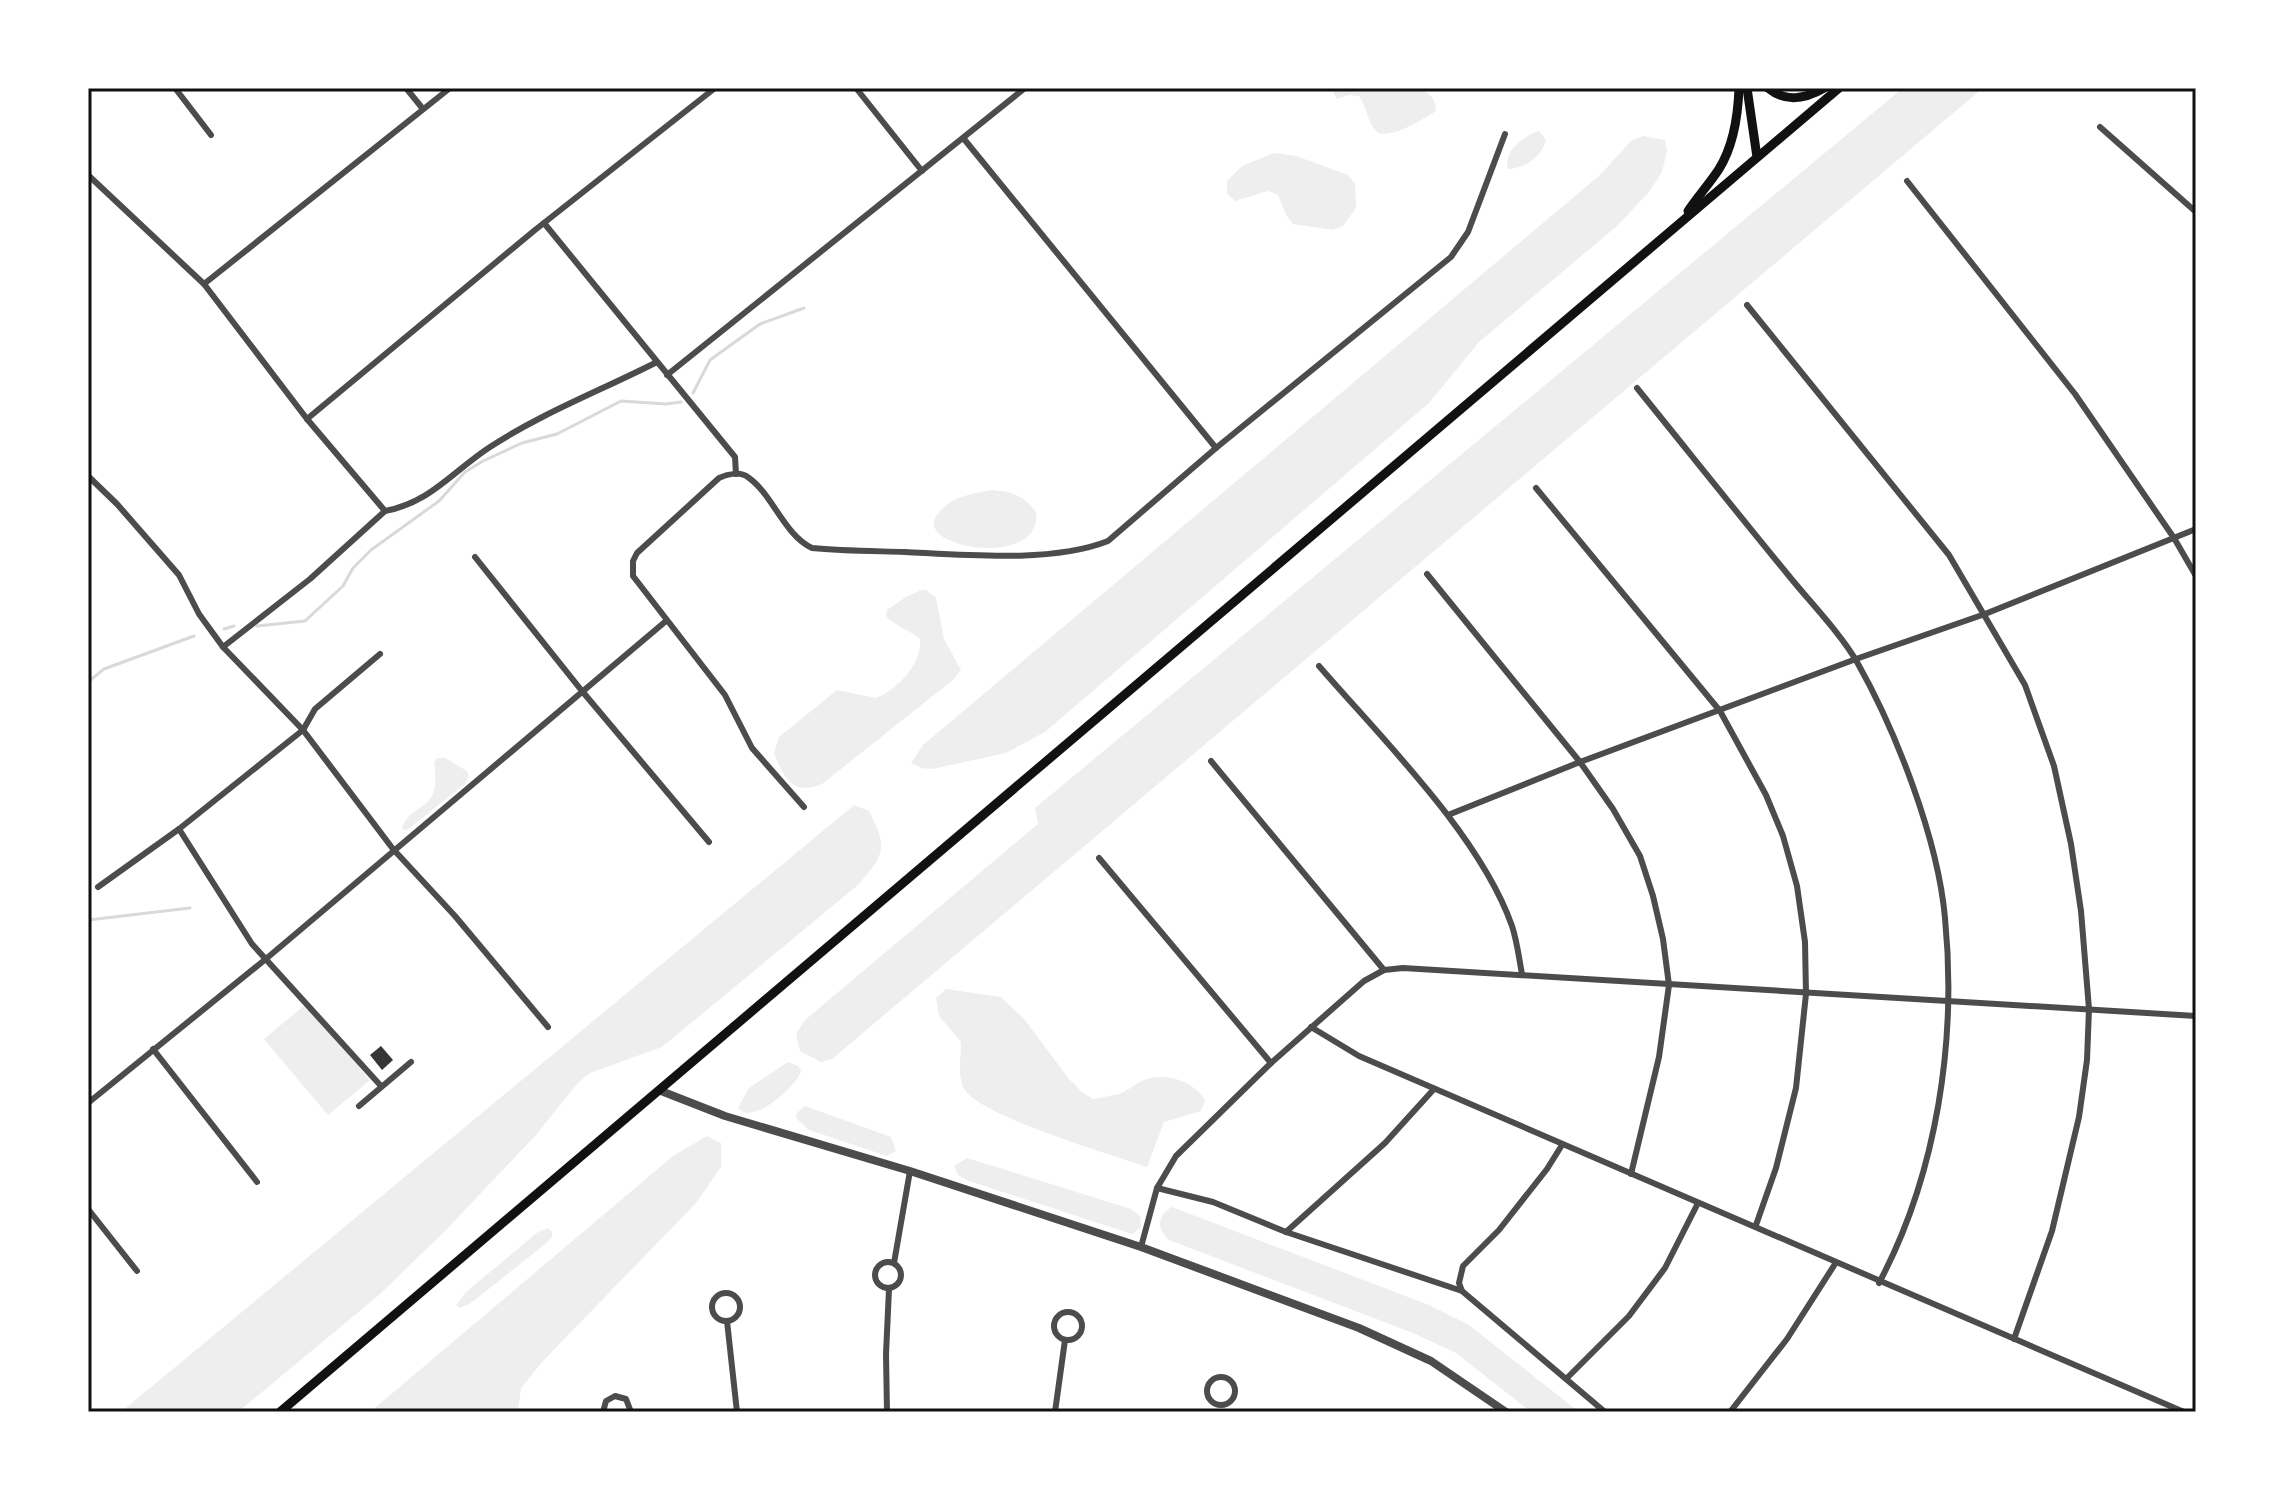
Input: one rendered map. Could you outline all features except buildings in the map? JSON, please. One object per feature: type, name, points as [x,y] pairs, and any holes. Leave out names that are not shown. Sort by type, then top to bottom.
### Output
[{"type":"main road","points":[[1680,222],[1719,170],[1729,148],[1738,115],[1739,88]]},
{"type":"main road","points":[[1747,88],[1757,157]]},
{"type":"main road","points":[[1768,88],[1787,98],[1802,98],[1824,88]]},
{"type":"main road","points":[[280,1412],[1839,88]]},
{"type":"street","points":[[175,88],[211,135]]},
{"type":"street","points":[[406,88],[423,109]]},
{"type":"street","points":[[204,284],[450,88]]},
{"type":"street","points":[[307,419],[544,223],[715,88]]},
{"type":"street","points":[[856,88],[922,171]]},
{"type":"street","points":[[667,375],[1025,88]]},
{"type":"street","points":[[2100,127],[2196,212]]},
{"type":"street","points":[[804,807],[752,748],[725,695],[633,576],[633,561],[637,553],[719,478],[736,474],[749,478],[800,540],[812,548],[955,555],[1041,553],[1087,549],[1108,541],[1216,448],[1451,257],[1468,232],[1505,134]]},
{"type":"street","points":[[964,139],[1216,448]]},
{"type":"street","points":[[88,175],[204,284],[307,419],[385,511]]},
{"type":"street","points":[[1907,181],[2075,394],[2174,538],[2196,576]]},
{"type":"street","points":[[544,223],[735,457],[736,474]]},
{"type":"street","points":[[1747,305],[1949,555],[2025,685],[2054,766],[2071,844],[2081,911],[2089,1009],[2087,1060],[2079,1117],[2052,1231],[2014,1339]]},
{"type":"street","points":[[223,647],[310,579],[385,511],[425,498],[491,446],[556,410],[657,362]]},
{"type":"street","points":[[1637,388],[1856,659],[1891,732],[1918,801],[1932,852],[1945,916],[1949,1002],[1939,1104],[1919,1182],[1894,1254],[1879,1283]]},
{"type":"street","points":[[88,476],[117,504],[179,575],[199,614],[223,647],[303,730],[393,849],[455,916],[548,1027]]},
{"type":"street","points":[[1536,488],[1720,711],[1766,795],[1783,836],[1797,886],[1805,942],[1806,994],[1796,1088],[1776,1168],[1756,1225]]},
{"type":"street","points":[[1448,815],[1580,762],[1985,614],[2196,529]]},
{"type":"street","points":[[475,557],[709,842]]},
{"type":"street","points":[[1427,574],[1580,762],[1613,809],[1640,856],[1653,896],[1669,985],[1659,1057],[1631,1174]]},
{"type":"street","points":[[88,1103],[267,958],[666,621]]},
{"type":"street","points":[[98,887],[179,829],[303,730],[315,709],[380,654]]},
{"type":"street","points":[[1319,666],[1448,815],[1493,885],[1512,927],[1522,974]]},
{"type":"street","points":[[1211,761],[1384,970]]},
{"type":"street","points":[[179,829],[252,944],[381,1086]]},
{"type":"street","points":[[1099,858],[1271,1063]]},
{"type":"street","points":[[1141,1247],[1157,1188],[1176,1156],[1311,1027],[1364,981],[1384,970],[1403,968],[1522,974],[2196,1016]]},
{"type":"street","points":[[1311,1027],[1359,1056],[2184,1412]]},
{"type":"street","points":[[153,1049],[257,1182]]},
{"type":"street","points":[[359,1106],[411,1062]]},
{"type":"street","points":[[1286,1232],[1385,1143],[1434,1089]]},
{"type":"street","points":[[661,1091],[725,1116],[910,1171],[1141,1247],[1373,1335],[1431,1361],[1506,1412]]},
{"type":"street","points":[[1562,1145],[1499,1230],[1463,1266],[1460,1274],[1462,1291],[1605,1412]]},
{"type":"street","points":[[894,1263],[910,1171]]},
{"type":"street","points":[[1157,1188],[1213,1202],[1286,1232],[1462,1291]]},
{"type":"street","points":[[1567,1378],[1629,1316],[1665,1268],[1698,1203]]},
{"type":"street","points":[[88,1209],[137,1271]]},
{"type":"street","points":[[885,1262],[894,1263],[900,1269],[901,1278],[897,1285],[889,1289],[878,1284],[876,1271],[885,1262]]},
{"type":"street","points":[[1730,1412],[1787,1339],[1835,1264]]},
{"type":"street","points":[[887,1412],[889,1289]]},
{"type":"street","points":[[725,1293],[735,1296],[740,1306],[737,1316],[727,1321],[717,1318],[712,1309],[715,1298],[725,1293]]},
{"type":"street","points":[[1070,1312],[1079,1318],[1082,1329],[1076,1338],[1065,1340],[1056,1335],[1054,1324],[1060,1315],[1070,1312]]},
{"type":"street","points":[[727,1321],[737,1412]]},
{"type":"street","points":[[1055,1412],[1065,1340]]},
{"type":"street","points":[[1224,1377],[1233,1383],[1235,1393],[1229,1402],[1218,1408],[1210,1399],[1207,1388],[1213,1379],[1224,1377]]},
{"type":"street","points":[[603,1412],[606,1401],[619,1396],[628,1402],[631,1412]]},
{"type":"shaded area","points":[[1331,88],[1417,88],[1431,96],[1436,111],[1406,128],[1382,134],[1373,127],[1359,96],[1348,95],[1337,99]]},
{"type":"shaded area","points":[[1903,88],[1983,88],[832,1059],[821,1062],[800,1051],[796,1034],[805,1020],[1038,824],[1035,808]]},
{"type":"shaded area","points":[[1539,131],[1546,140],[1536,157],[1526,164],[1508,169],[1511,150]]},
{"type":"shaded area","points":[[1643,136],[1665,140],[1667,151],[1662,172],[1649,192],[1617,226],[1479,342],[1429,403],[1045,732],[1006,753],[932,769],[911,763],[923,745],[1600,175],[1631,141]]},
{"type":"shaded area","points":[[1274,153],[1296,156],[1348,175],[1355,184],[1356,208],[1343,226],[1333,230],[1293,224],[1278,195],[1268,191],[1235,201],[1227,193],[1227,181],[1242,166]]},
{"type":"shaded area","points":[[993,490],[1018,496],[1036,512],[1033,530],[1020,541],[1002,547],[980,548],[943,537],[934,527],[937,515],[949,504],[962,497]]},
{"type":"shaded area","points":[[921,590],[936,598],[944,639],[961,670],[954,679],[822,784],[803,788],[796,786],[786,777],[774,753],[779,737],[837,690],[876,698],[900,682],[917,658],[920,639],[886,616],[887,610]]},
{"type":"shaded area","points":[[437,758],[445,758],[467,771],[469,776],[465,784],[407,830],[402,829],[406,820],[430,799],[434,791],[434,763]]},
{"type":"shaded area","points":[[854,805],[869,811],[881,842],[874,866],[858,885],[662,1047],[590,1073],[578,1083],[535,1136],[379,1295],[238,1412],[121,1412]]},
{"type":"shaded area","points":[[946,989],[1001,997],[1025,1020],[1069,1079],[1093,1099],[1119,1094],[1150,1078],[1168,1077],[1200,1093],[1205,1100],[1201,1111],[1164,1122],[1147,1167],[1020,1123],[976,1100],[965,1090],[960,1073],[961,1042],[939,1016],[936,998]]},
{"type":"shaded area","points":[[306,1004],[370,1080],[328,1115],[264,1039]]},
{"type":"shaded area","points":[[788,1062],[798,1066],[801,1071],[784,1093],[754,1112],[738,1108],[749,1088]]},
{"type":"shaded area","points":[[805,1106],[891,1137],[896,1151],[887,1156],[809,1130],[796,1118]]},
{"type":"shaded area","points":[[707,1136],[721,1143],[721,1167],[696,1203],[543,1361],[521,1388],[518,1412],[370,1412],[673,1156]]},
{"type":"shaded area","points":[[967,1158],[1131,1209],[1140,1216],[1141,1227],[1132,1234],[969,1181],[958,1175],[954,1166]]},
{"type":"shaded area","points":[[1172,1207],[1429,1305],[1469,1325],[1579,1412],[1531,1412],[1456,1353],[1413,1333],[1169,1240],[1160,1223],[1163,1214]]},
{"type":"shaded area","points":[[548,1228],[552,1237],[544,1245],[471,1303],[460,1308],[456,1305],[466,1292],[538,1232]]},
{"type":"waterway","points":[[693,393],[710,360],[760,324],[804,308]]},
{"type":"waterway","points":[[257,626],[305,621],[343,586],[353,568],[371,550],[439,501],[465,472],[483,461],[522,443],[557,434],[621,401],[681,402]]},
{"type":"waterway","points":[[224,629],[234,626]]},
{"type":"waterway","points":[[88,682],[104,669],[194,636]]},
{"type":"waterway","points":[[88,920],[190,908]]}]
